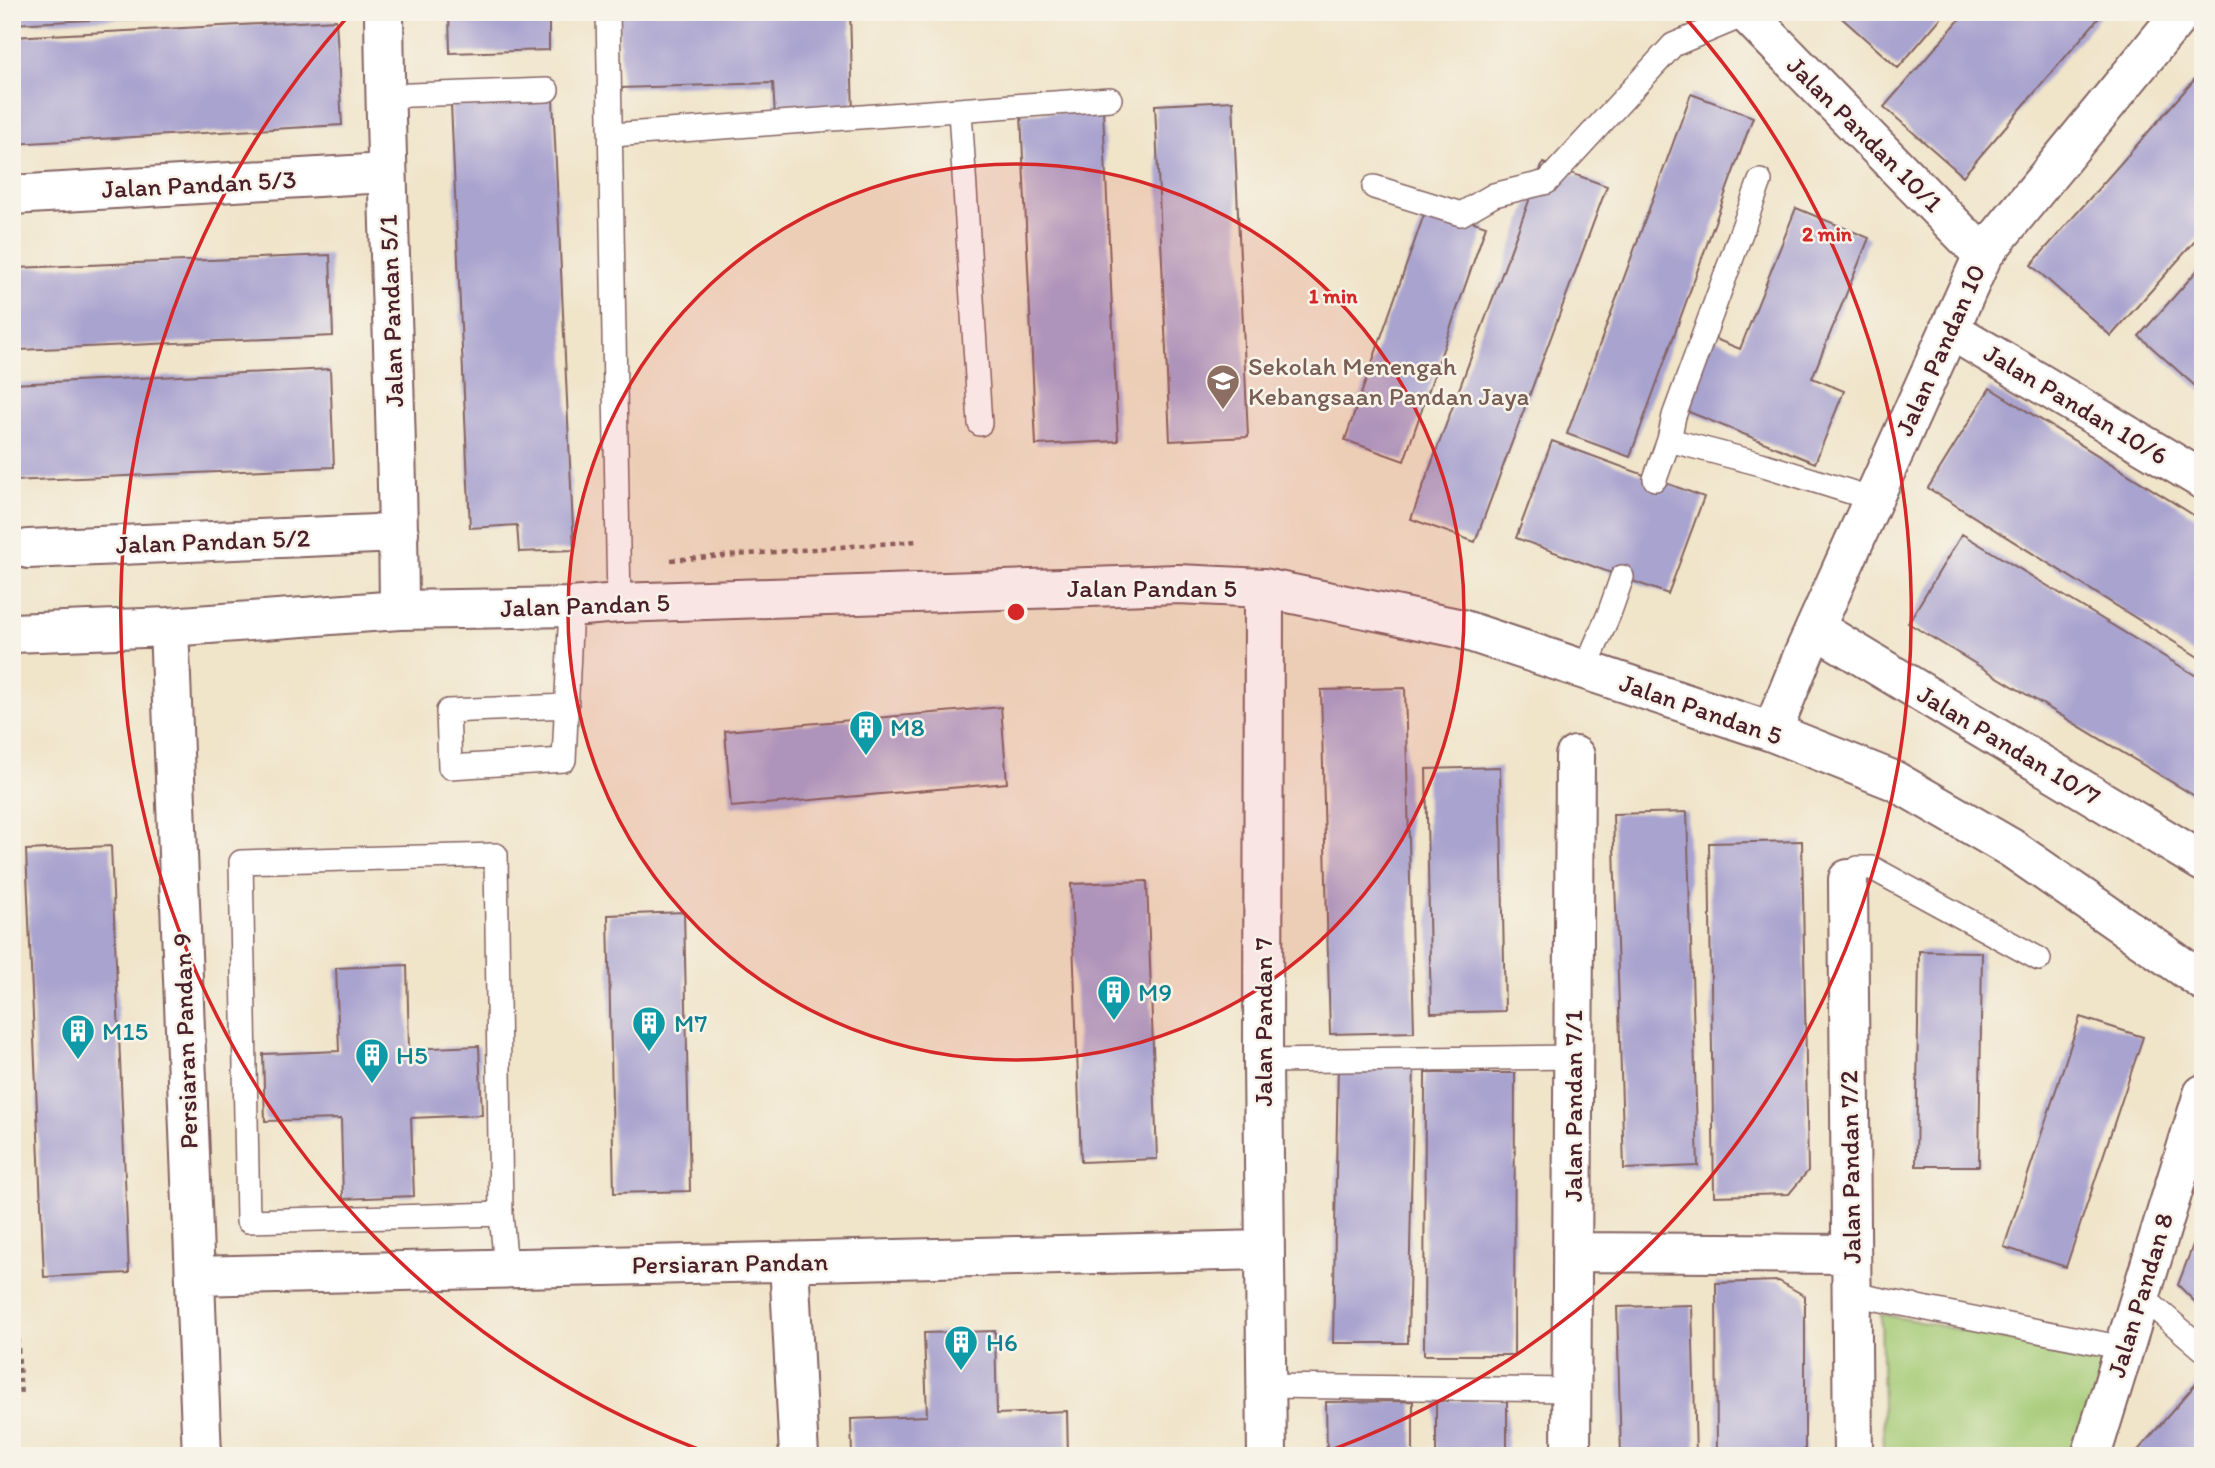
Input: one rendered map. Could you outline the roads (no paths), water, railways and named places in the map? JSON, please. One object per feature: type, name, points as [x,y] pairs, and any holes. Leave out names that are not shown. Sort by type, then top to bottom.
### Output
[{"type":"street","name":"Jalan Pandan 5/1","points":[[383,12],[400,610]]},
{"type":"street","name":"Jalan Pandan 10","points":[[1772,732],[1815,628],[1983,254],[2182,12]]},
{"type":"street","name":"Jalan Pandan 10/1","points":[[1747,13],[1983,254]]},
{"type":"street","name":"Jalan Pandan 5/3","points":[[12,195],[386,173]]},
{"type":"street","name":"Jalan Pandan 10/6","points":[[1949,329],[2203,480]]},
{"type":"street","name":"Jalan Pandan 5/2","points":[[28,549],[399,533]]},
{"type":"street","name":"Jalan Pandan 5","points":[[12,633],[169,627],[400,610],[571,607],[619,603],[1178,584],[1264,588],[1458,628],[1772,732],[1895,781],[2011,848],[2203,981]]},
{"type":"street","name":"Jalan Pandan 7","points":[[1264,588],[1263,1061],[1267,1456]]},
{"type":"street","name":"Persiaran Pandan 9","points":[[169,627],[202,1456]]},
{"type":"street","name":"Jalan Pandan 10/7","points":[[1815,628],[2203,862]]},
{"type":"street","name":"Jalan Pandan 7/1","points":[[1571,1456],[1576,756]]},
{"type":"street","name":"Jalan Pandan 7/2","points":[[1848,879],[1853,1456]]},
{"type":"street","name":"Jalan Pandan 8","points":[[2091,1456],[2203,1096]]},
{"type":"street","name":"Persiaran Pandan","points":[[195,1276],[1264,1250]]},
{"type":"street","points":[[1572,1252],[1851,1254]]},
{"type":"street","points":[[789,1262],[799,1456]]},
{"type":"lane","points":[[608,12],[619,603]]},
{"type":"lane","name":"Jalan Pandan 10/1","points":[[1374,187],[1461,214],[1494,195],[1547,182],[1673,45],[1747,13]]},
{"type":"lane","points":[[385,96],[547,90]]},
{"type":"lane","points":[[612,135],[1110,99]]},
{"type":"lane","points":[[960,111],[979,424]]},
{"type":"lane","points":[[1655,479],[1669,440],[1674,416],[1760,181]]},
{"type":"lane","points":[[1669,440],[1760,464],[1873,499]]},
{"type":"lane","points":[[1585,669],[1622,577]]},
{"type":"lane","points":[[567,706],[448,711],[450,767],[564,760],[567,706],[571,607]]},
{"type":"lane","points":[[501,1214],[248,1221],[241,862],[496,855],[501,1214],[506,1269]]},
{"type":"lane","points":[[1848,879],[1858,868],[1872,868],[2039,959]]},
{"type":"lane","points":[[1263,1061],[1574,1058]]},
{"type":"lane","points":[[1852,1294],[2124,1348]]},
{"type":"lane","points":[[2140,1295],[2203,1349]]},
{"type":"lane","points":[[1266,1386],[1571,1390]]},
{"type":"place","name":"Sekolah Menengah Kebangsaan Pandan Jaya","points":[[1223,411]]},
{"type":"place","name":"M8","points":[[866,757]]},
{"type":"place","name":"M9","points":[[1114,1022]]},
{"type":"place","name":"M7","points":[[649,1053]]},
{"type":"place","name":"M15","points":[[78,1061]]},
{"type":"place","name":"H5","points":[[372,1085]]},
{"type":"place","name":"H6","points":[[961,1372]]}]
